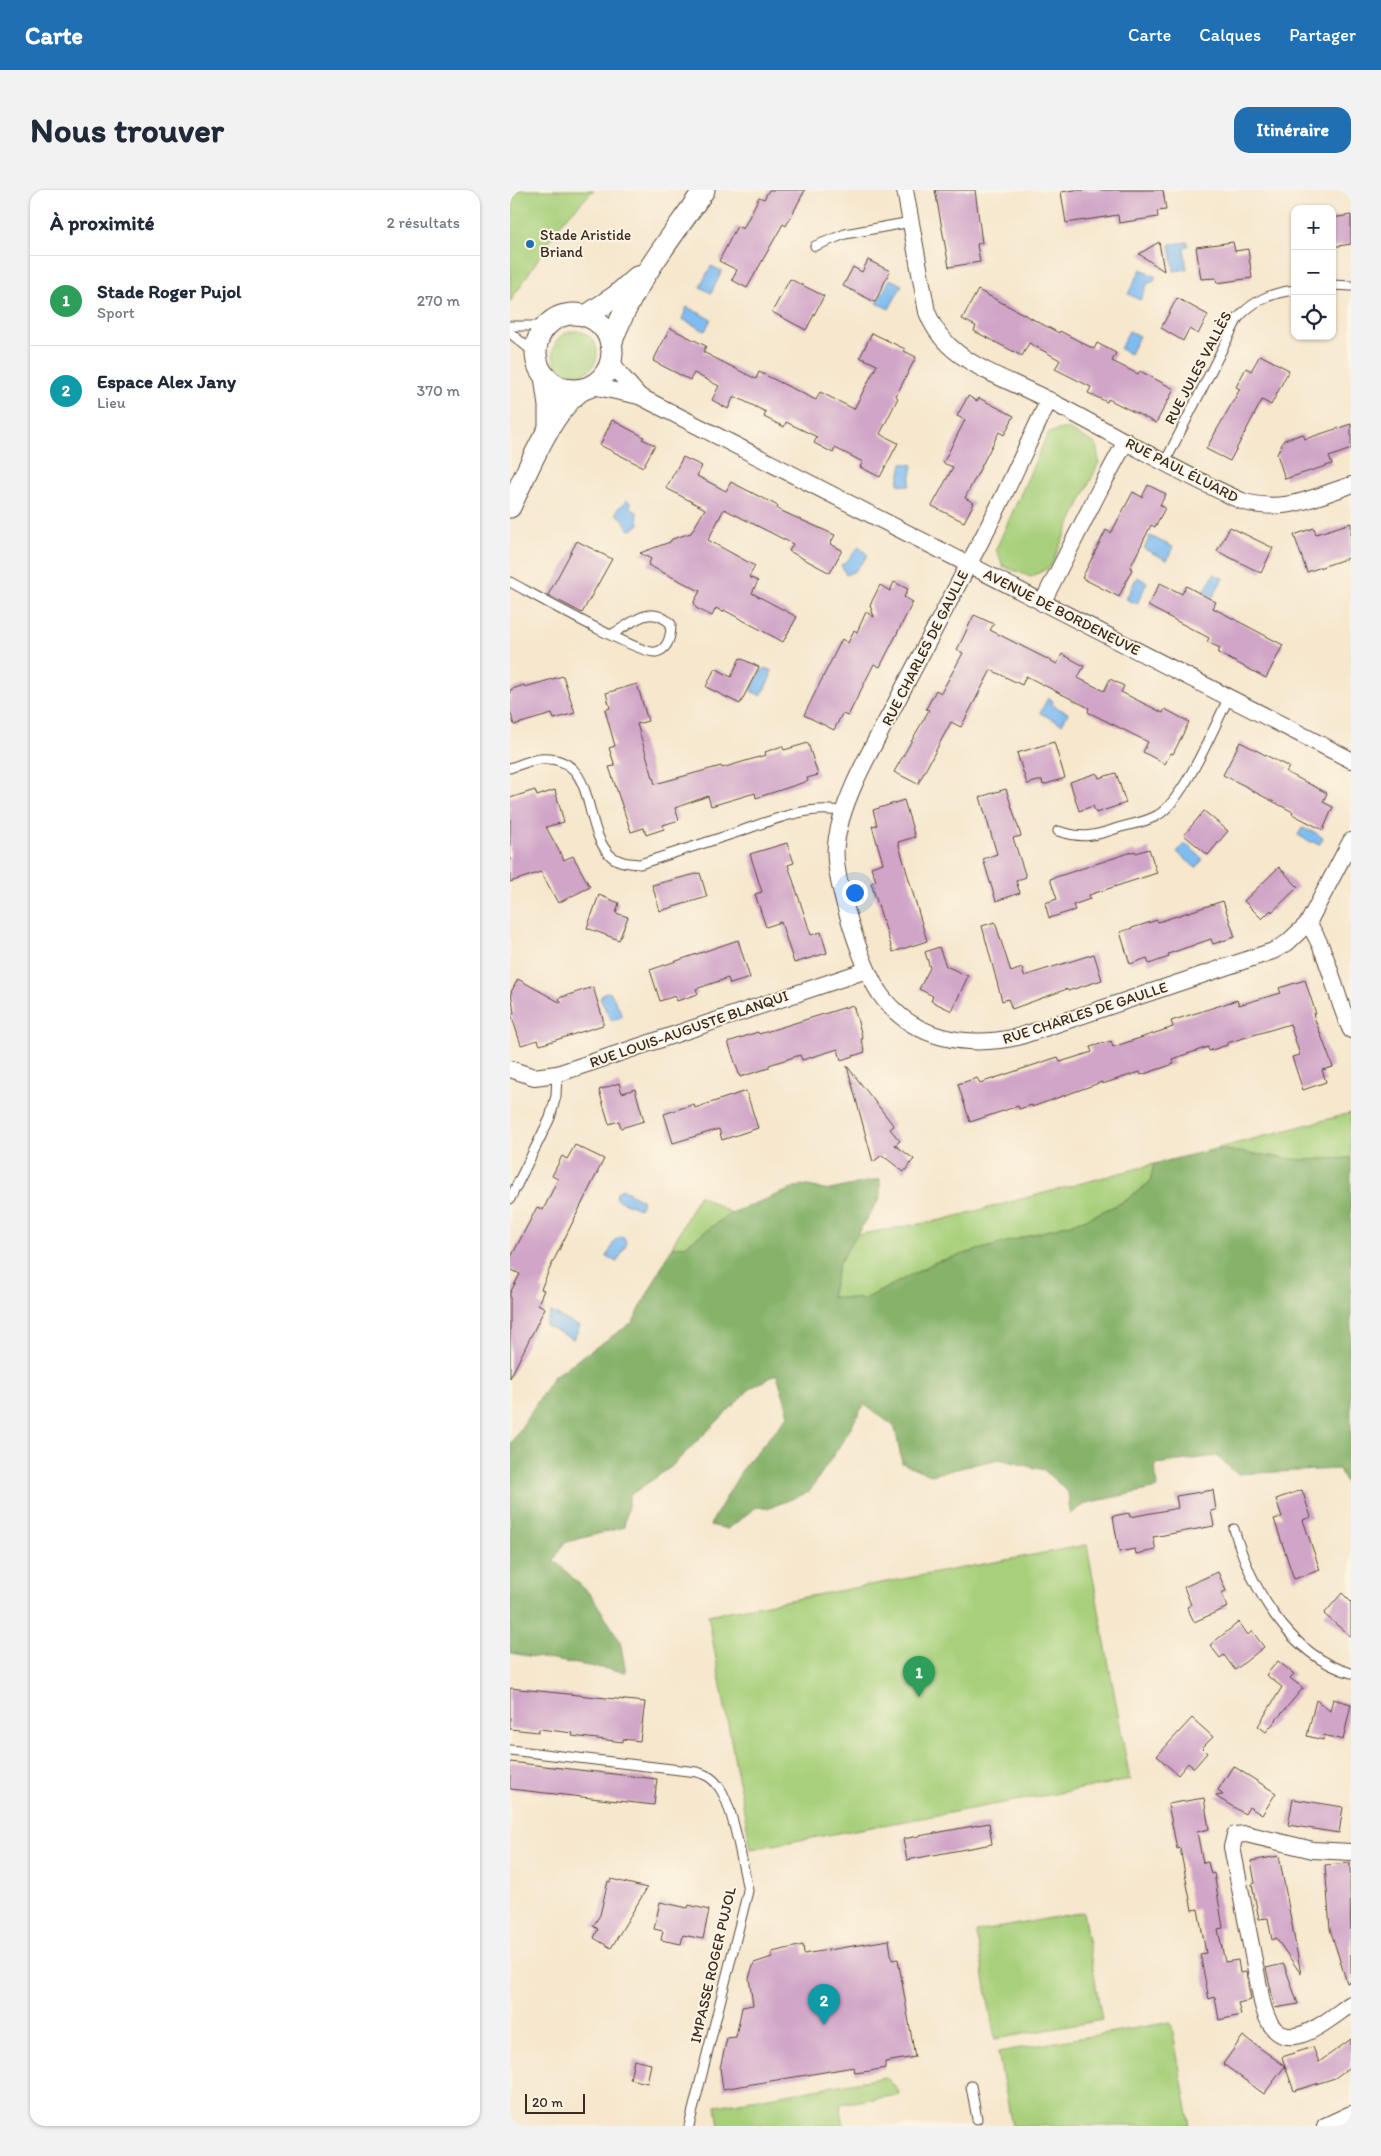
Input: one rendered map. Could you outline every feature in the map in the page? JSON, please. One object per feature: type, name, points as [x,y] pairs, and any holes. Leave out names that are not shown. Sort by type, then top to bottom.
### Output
[{"type":"street","points":[[510,506],[549,429],[572,396],[588,388],[605,375],[628,305],[657,258],[704,190]]},
{"type":"street","name":"RUE PAUL ÉLUARD","points":[[905,190],[927,312],[933,327],[940,336],[959,354],[974,364],[1048,400],[1242,501],[1268,507],[1299,502],[1351,485]]},
{"type":"street","points":[[586,316],[616,296],[657,258]]},
{"type":"street","points":[[588,388],[572,390],[562,388],[552,383],[545,376],[536,354],[539,339],[547,326],[564,316],[586,316],[602,326],[611,352]]},
{"type":"street","name":"AVENUE DE BORDENEUVE","points":[[611,352],[619,373],[639,396]]},
{"type":"street","points":[[545,376],[549,406],[549,429]]},
{"type":"street","name":"AVENUE DE BORDENEUVE","points":[[588,388],[639,396],[969,563],[1042,603],[1229,696],[1351,760]]},
{"type":"street","name":"RUE CHARLES DE GAULLE","points":[[1048,400],[969,563],[855,783],[844,812],[836,844],[837,873],[867,970],[874,985],[893,1009],[921,1030],[938,1038],[996,1042],[1018,1037],[1260,956],[1287,943],[1308,924],[1351,841]]},
{"type":"street","points":[[1042,603],[1126,441]]},
{"type":"street","points":[[1308,924],[1315,934],[1331,970],[1351,1030]]},
{"type":"street","name":"RUE LOUIS-AUGUSTE BLANQUI","points":[[510,1069],[534,1077],[557,1074],[867,970]]},
{"type":"street","points":[[1351,1852],[1314,1850],[1246,1834],[1235,1835],[1232,1847],[1265,2017],[1273,2029],[1284,2035],[1302,2036],[1351,2004]]},
{"type":"street","points":[[1326,2126],[1351,2114]]},
{"type":"lane","points":[[815,246],[845,234],[911,222]]},
{"type":"lane","points":[[1336,285],[1351,286]]},
{"type":"lane","name":"RUE JULES VALLÈS","points":[[1165,462],[1238,318],[1248,307],[1268,295],[1291,291]]},
{"type":"lane","points":[[510,326],[547,326]]},
{"type":"lane","points":[[510,333],[536,354]]},
{"type":"lane","points":[[510,582],[610,635],[643,650],[655,652],[664,648],[671,637],[671,624],[663,616],[653,614],[640,617],[626,628],[610,635]]},
{"type":"lane","points":[[1058,831],[1081,837],[1096,835],[1159,815],[1183,788],[1229,696]]},
{"type":"lane","points":[[510,768],[538,759],[556,760],[570,765],[580,779],[600,839],[611,856],[624,863],[640,864],[774,820],[812,811],[836,810],[844,812]]},
{"type":"lane","points":[[510,1198],[550,1118],[556,1096],[557,1074]]},
{"type":"lane","points":[[1234,1530],[1249,1570],[1275,1615],[1289,1633],[1312,1656],[1338,1669],[1351,1673]]},
{"type":"lane","name":"IMPASSE ROGER PUJOL","points":[[510,1750],[697,1772],[710,1776],[720,1788],[738,1846],[748,1891],[688,2126]]},
{"type":"lane","points":[[971,2086],[977,2119]]},
{"type":"green space","name":"Stade Aristide Briand","points":[[510,190],[594,190],[562,222],[510,302]]},
{"type":"green space","points":[[575,331],[587,335],[593,341],[597,353],[593,365],[587,371],[575,375],[563,371],[557,365],[553,353],[557,341],[563,335]]},
{"type":"green space","points":[[1066,428],[1096,444],[1099,462],[1050,567],[1031,577],[1003,566],[996,549],[1048,433]]},
{"type":"green space","points":[[1351,1113],[1351,1158],[1301,1160],[1215,1149]]},
{"type":"green space","points":[[1215,1149],[1301,1160],[1351,1158],[1351,1486],[1348,1487],[1339,1469],[1237,1474],[1217,1456],[1155,1464],[1157,1488],[1087,1503],[1070,1514],[1068,1492],[1044,1470],[999,1459],[931,1475],[902,1463],[895,1427],[864,1404],[846,1436],[809,1492],[769,1508],[756,1507],[728,1529],[710,1525],[745,1465],[789,1415],[777,1374],[751,1388],[671,1467],[630,1495],[624,1527],[564,1543],[554,1560],[592,1596],[620,1641],[626,1672],[510,1653],[510,1445],[554,1376],[633,1322],[672,1247],[685,1246],[731,1213],[802,1185],[830,1190],[880,1179],[880,1198],[839,1263],[831,1297],[865,1299],[936,1262],[1084,1220],[1125,1201],[1150,1182],[1154,1164]]},
{"type":"green space","points":[[1154,1164],[1150,1182],[1125,1201],[1084,1220],[936,1262],[865,1299],[831,1297],[839,1263],[856,1235],[942,1220]]},
{"type":"green space","points":[[699,1195],[731,1213],[685,1246],[672,1247]]},
{"type":"green space","points":[[1087,1545],[1130,1780],[751,1849],[708,1615]]},
{"type":"green space","points":[[1083,1912],[1102,2020],[995,2039],[976,1932]]},
{"type":"green space","points":[[1171,2022],[1190,2126],[1012,2126],[998,2052]]},
{"type":"green space","points":[[886,2077],[898,2090],[899,2095],[840,2104],[844,2126],[719,2126],[716,2106]]},
{"type":"water","points":[[1188,242],[1188,246],[1184,247],[1187,269],[1174,271],[1170,244]]},
{"type":"water","points":[[711,266],[722,271],[711,293],[700,287]]},
{"type":"water","points":[[1141,269],[1156,277],[1153,282],[1148,283],[1140,300],[1128,294]]},
{"type":"water","points":[[890,279],[902,285],[889,309],[877,303]]},
{"type":"water","points":[[687,307],[711,319],[705,331],[682,319]]},
{"type":"water","points":[[1129,331],[1139,336],[1130,354],[1120,349]]},
{"type":"water","points":[[902,463],[913,465],[909,486],[898,484]]},
{"type":"water","points":[[626,500],[631,503],[630,508],[637,512],[640,523],[632,530],[628,529],[623,519],[616,514],[618,508]]},
{"type":"water","points":[[1150,536],[1173,547],[1167,560],[1144,549]]},
{"type":"water","points":[[859,547],[868,555],[855,571],[846,575],[841,565]]},
{"type":"water","points":[[1214,574],[1223,578],[1213,597],[1204,592],[1204,589]]},
{"type":"water","points":[[1137,577],[1147,582],[1137,604],[1126,599]]},
{"type":"water","points":[[765,668],[772,671],[761,696],[751,691],[761,671]]},
{"type":"water","points":[[1048,698],[1053,701],[1052,705],[1068,713],[1062,724],[1040,713]]},
{"type":"water","points":[[1302,828],[1316,833],[1323,838],[1320,844],[1308,841],[1298,835]]},
{"type":"water","points":[[1185,843],[1203,859],[1196,868],[1177,852]]},
{"type":"water","points":[[603,993],[611,993],[623,1016],[612,1021],[600,999]]},
{"type":"water","points":[[622,1189],[643,1201],[639,1209],[616,1199],[617,1192]]},
{"type":"water","points":[[621,1237],[625,1239],[626,1245],[617,1262],[607,1257],[615,1240]]},
{"type":"water","points":[[551,1312],[580,1327],[573,1339],[545,1325]]},
{"type":"building","points":[[769,190],[805,190],[786,226],[783,224],[747,288],[732,280],[737,270],[719,261],[737,226],[743,229],[759,197],[764,199]]},
{"type":"building","points":[[935,190],[975,190],[982,243],[977,244],[980,262],[949,267]]},
{"type":"building","points":[[1075,190],[1163,190],[1166,210],[1157,211],[1158,217],[1119,223],[1118,215],[1066,223],[1061,192]]},
{"type":"building","points":[[1351,215],[1351,244],[1336,246],[1336,217]]},
{"type":"building","points":[[1159,242],[1164,271],[1139,254]]},
{"type":"building","points":[[1233,242],[1235,251],[1248,249],[1252,278],[1217,283],[1216,278],[1201,279],[1196,247]]},
{"type":"building","points":[[868,260],[890,271],[875,302],[843,286],[853,267],[862,272]]},
{"type":"building","points":[[790,279],[824,296],[806,330],[772,312]]},
{"type":"building","points":[[978,290],[1059,333],[1060,331],[1094,349],[1097,343],[1116,353],[1112,361],[1138,374],[1140,371],[1174,389],[1156,423],[1108,399],[1107,402],[1088,393],[1091,387],[1055,369],[1060,360],[1029,343],[1022,356],[974,331],[976,326],[962,319]]},
{"type":"building","points":[[1177,298],[1208,315],[1198,334],[1189,329],[1183,341],[1161,328]]},
{"type":"building","points":[[670,328],[706,346],[703,352],[756,379],[759,372],[816,400],[820,392],[854,409],[877,365],[860,357],[872,333],[905,349],[904,351],[916,357],[896,396],[898,398],[880,434],[898,443],[880,477],[860,467],[863,462],[835,448],[833,453],[814,443],[817,437],[786,422],[784,427],[764,417],[766,412],[734,396],[728,409],[712,400],[719,386],[694,373],[690,380],[653,361]]},
{"type":"building","points":[[1260,355],[1289,370],[1271,405],[1262,400],[1230,461],[1206,449],[1240,389],[1236,387],[1246,368],[1251,371]]},
{"type":"building","points":[[968,396],[977,401],[979,398],[1014,416],[1004,435],[999,432],[965,498],[974,503],[964,522],[932,506],[953,467],[943,463],[965,420],[957,416]]},
{"type":"building","points":[[612,420],[655,445],[643,467],[600,445]]},
{"type":"building","points":[[1351,424],[1351,449],[1329,457],[1332,464],[1285,479],[1277,454],[1284,440],[1303,434],[1305,439]]},
{"type":"building","points":[[683,457],[702,466],[697,476],[726,491],[731,482],[778,506],[777,509],[835,535],[830,544],[842,550],[830,573],[789,551],[793,544],[724,509],[708,540],[755,566],[749,577],[758,581],[752,593],[797,617],[783,642],[724,610],[723,612],[716,608],[712,616],[696,608],[694,602],[700,591],[648,565],[651,559],[640,553],[691,533],[705,509],[666,488]]},
{"type":"building","points":[[1148,485],[1166,494],[1160,505],[1165,508],[1155,527],[1151,525],[1130,568],[1132,569],[1119,597],[1082,578],[1106,530],[1111,533],[1133,492],[1142,497]]},
{"type":"building","points":[[1351,523],[1351,557],[1307,572],[1294,535],[1314,528],[1316,534]]},
{"type":"building","points":[[1230,527],[1273,548],[1261,573],[1217,551]]},
{"type":"building","points":[[577,541],[612,559],[582,613],[548,595]]},
{"type":"building","points":[[894,582],[908,589],[904,597],[913,602],[880,667],[874,664],[848,716],[842,714],[834,730],[804,715],[842,639],[848,643],[854,630],[857,632],[866,612],[874,617],[870,605],[880,585],[890,591]]},
{"type":"building","points":[[1160,583],[1182,594],[1186,586],[1216,602],[1213,608],[1283,645],[1266,678],[1218,653],[1220,648],[1207,642],[1209,638],[1148,606]]},
{"type":"building","points":[[974,615],[994,624],[990,630],[1057,664],[1062,654],[1084,666],[1078,678],[1104,691],[1110,679],[1124,686],[1121,692],[1163,713],[1165,709],[1189,722],[1173,754],[1171,753],[1165,764],[1143,752],[1148,742],[1088,712],[1089,708],[1026,676],[1022,685],[991,670],[961,727],[951,722],[918,784],[894,772],[929,710],[926,709],[936,690],[941,693],[963,653],[957,650]]},
{"type":"building","points":[[740,658],[759,667],[740,704],[706,687],[715,668],[731,677]]},
{"type":"building","points":[[563,676],[575,713],[554,719],[552,714],[514,725],[510,710],[510,690]]},
{"type":"building","points":[[637,684],[648,721],[637,724],[655,784],[766,755],[765,752],[782,746],[784,750],[808,743],[818,775],[807,778],[808,781],[756,798],[755,793],[711,806],[708,796],[675,808],[679,820],[663,825],[664,829],[646,835],[644,828],[631,832],[609,767],[615,766],[609,748],[615,746],[605,710],[610,708],[606,693]]},
{"type":"building","points":[[1054,742],[1065,778],[1043,785],[1042,780],[1027,784],[1017,753]]},
{"type":"building","points":[[1240,742],[1289,767],[1286,772],[1327,793],[1323,802],[1333,807],[1323,830],[1223,775]]},
{"type":"building","points":[[1097,773],[1099,778],[1116,773],[1126,803],[1096,813],[1093,806],[1079,811],[1070,782]]},
{"type":"building","points":[[1006,789],[1021,836],[1013,838],[1026,877],[1016,881],[1020,893],[996,901],[983,859],[997,854],[980,797]]},
{"type":"building","points":[[535,790],[537,796],[555,790],[564,822],[546,827],[564,860],[573,856],[590,887],[558,903],[541,872],[510,882],[510,798]]},
{"type":"building","points":[[904,800],[915,837],[898,842],[927,941],[893,952],[871,883],[876,881],[871,867],[883,863],[872,826],[877,825],[873,810]]},
{"type":"building","points":[[1204,811],[1228,831],[1208,855],[1184,835]]},
{"type":"building","points":[[787,843],[794,863],[788,865],[811,935],[821,932],[827,953],[794,963],[781,922],[766,927],[755,894],[762,892],[750,854]]},
{"type":"building","points":[[1149,849],[1157,873],[1089,895],[1090,899],[1073,905],[1075,910],[1049,918],[1045,903],[1057,899],[1050,879],[1135,851],[1136,853]]},
{"type":"building","points":[[1279,867],[1298,887],[1262,919],[1244,901]]},
{"type":"building","points":[[700,873],[707,897],[660,911],[652,885]]},
{"type":"building","points":[[599,895],[619,903],[616,913],[628,917],[619,940],[587,928]]},
{"type":"building","points":[[1223,901],[1235,937],[1213,944],[1211,939],[1168,954],[1169,957],[1149,964],[1147,958],[1130,964],[1120,932]]},
{"type":"building","points":[[995,922],[1011,972],[1022,968],[1024,976],[1094,954],[1102,980],[1068,991],[1067,989],[1012,1009],[1008,999],[1002,1001],[982,926]]},
{"type":"building","points":[[738,940],[750,978],[730,984],[728,978],[696,989],[698,994],[677,1001],[675,996],[660,1001],[650,970]]},
{"type":"building","points":[[939,947],[946,966],[968,976],[952,1011],[931,1001],[933,996],[919,989],[930,968],[925,952]]},
{"type":"building","points":[[518,979],[561,1003],[559,998],[593,987],[603,1019],[603,1025],[540,1045],[538,1040],[521,1045],[511,1014],[514,1013],[511,992]]},
{"type":"building","points":[[1305,980],[1316,1014],[1313,1014],[1333,1067],[1322,1070],[1326,1082],[1303,1090],[1292,1057],[1300,1055],[1290,1024],[1227,1043],[1227,1045],[1209,1051],[1208,1047],[1172,1059],[1174,1064],[1141,1075],[1140,1072],[1102,1084],[1102,1082],[1032,1107],[1032,1105],[1019,1109],[1018,1106],[970,1122],[958,1084],[977,1078],[980,1083],[1058,1057],[1060,1062],[1092,1052],[1090,1047],[1111,1041],[1113,1047],[1173,1027],[1171,1021],[1237,1000],[1239,1005],[1281,993],[1279,988]]},
{"type":"building","points":[[853,1005],[865,1052],[841,1060],[838,1049],[802,1060],[800,1055],[769,1065],[769,1068],[740,1077],[728,1042]]},
{"type":"building","points":[[847,1066],[894,1126],[890,1129],[900,1141],[895,1145],[914,1159],[904,1172],[882,1155],[873,1162]]},
{"type":"building","points":[[619,1083],[622,1093],[635,1089],[644,1121],[621,1128],[619,1121],[609,1124],[599,1090]]},
{"type":"building","points":[[746,1091],[758,1128],[722,1140],[719,1129],[673,1143],[664,1114],[694,1104],[695,1108]]},
{"type":"building","points":[[575,1145],[604,1159],[550,1268],[541,1289],[544,1290],[538,1304],[545,1308],[510,1378],[510,1293],[520,1274],[510,1269],[510,1259],[537,1207],[543,1210],[558,1179],[552,1176],[562,1156],[567,1159]]},
{"type":"building","points":[[1213,1490],[1216,1510],[1211,1511],[1214,1526],[1153,1537],[1156,1550],[1136,1554],[1135,1549],[1119,1552],[1113,1516],[1129,1513],[1130,1517],[1178,1508],[1176,1496]]},
{"type":"building","points":[[1302,1490],[1311,1517],[1303,1520],[1320,1570],[1294,1579],[1274,1519],[1282,1517],[1276,1499]]},
{"type":"building","points":[[1218,1572],[1226,1591],[1221,1593],[1228,1607],[1194,1622],[1187,1607],[1191,1605],[1184,1587]]},
{"type":"building","points":[[1342,1593],[1351,1602],[1351,1637],[1324,1614]]},
{"type":"building","points":[[1239,1622],[1248,1635],[1252,1631],[1264,1647],[1235,1670],[1224,1655],[1220,1658],[1210,1645]]},
{"type":"building","points":[[1278,1661],[1294,1674],[1290,1678],[1303,1688],[1266,1732],[1258,1726],[1282,1687],[1266,1675]]},
{"type":"building","points":[[510,1688],[645,1702],[640,1741],[623,1739],[623,1742],[572,1736],[573,1733],[539,1729],[538,1732],[510,1729]]},
{"type":"building","points":[[1333,1699],[1351,1704],[1343,1740],[1324,1735],[1323,1740],[1307,1736],[1316,1700],[1330,1711]]},
{"type":"building","points":[[1192,1718],[1213,1737],[1202,1748],[1207,1753],[1194,1768],[1188,1763],[1178,1775],[1157,1756]]},
{"type":"building","points":[[510,1762],[657,1779],[654,1805],[510,1789]]},
{"type":"building","points":[[1233,1766],[1276,1793],[1262,1815],[1249,1807],[1245,1814],[1215,1796],[1223,1795],[1218,1790]]},
{"type":"building","points":[[1204,1798],[1209,1829],[1197,1832],[1203,1863],[1208,1862],[1211,1874],[1214,1873],[1223,1928],[1218,1929],[1225,1962],[1238,1960],[1240,1973],[1246,1972],[1251,2000],[1238,2003],[1241,2015],[1219,2020],[1215,1997],[1209,1999],[1200,1954],[1206,1953],[1198,1909],[1192,1910],[1180,1848],[1177,1849],[1168,1804]]},
{"type":"building","points":[[1293,1799],[1343,1807],[1339,1833],[1288,1825]]},
{"type":"building","points":[[989,1823],[992,1844],[907,1860],[903,1839]]},
{"type":"building","points":[[1279,1856],[1301,1974],[1276,1938],[1272,1940],[1268,1918],[1259,1919],[1252,1884],[1255,1883],[1251,1861]]},
{"type":"building","points":[[1350,1863],[1351,1982],[1347,1983],[1330,1929],[1325,1865]]},
{"type":"building","points":[[611,1879],[647,1888],[611,1948],[594,1938],[598,1929],[593,1926],[600,1915],[608,1881],[610,1882]]},
{"type":"building","points":[[660,1902],[688,1908],[689,1905],[709,1910],[703,1939],[683,1935],[681,1944],[661,1940],[663,1931],[654,1929]]},
{"type":"building","points":[[889,1940],[892,1960],[898,1959],[915,2057],[885,2062],[885,2068],[870,2071],[855,2073],[854,2067],[723,2089],[720,2068],[727,2038],[736,2037],[742,2007],[753,2005],[749,1978],[754,1963],[772,1957],[772,1952],[803,1945],[804,1954]]},
{"type":"building","points":[[1284,1964],[1298,2004],[1275,2008],[1266,1968]]},
{"type":"building","points":[[1243,2036],[1285,2066],[1264,2094],[1223,2064]]},
{"type":"building","points":[[1351,2039],[1351,2066],[1335,2078],[1294,2091],[1282,2057],[1313,2047],[1319,2062]]},
{"type":"building","points":[[634,2060],[651,2064],[647,2083],[630,2079]]},
{"type":"place","name":"Stade Aristide Briand","points":[[530,244]]},
{"type":"place","name":"Stade Roger Pujol","points":[[919,1697]]},
{"type":"place","name":"Espace Alex Jany","points":[[824,2025]]}]
